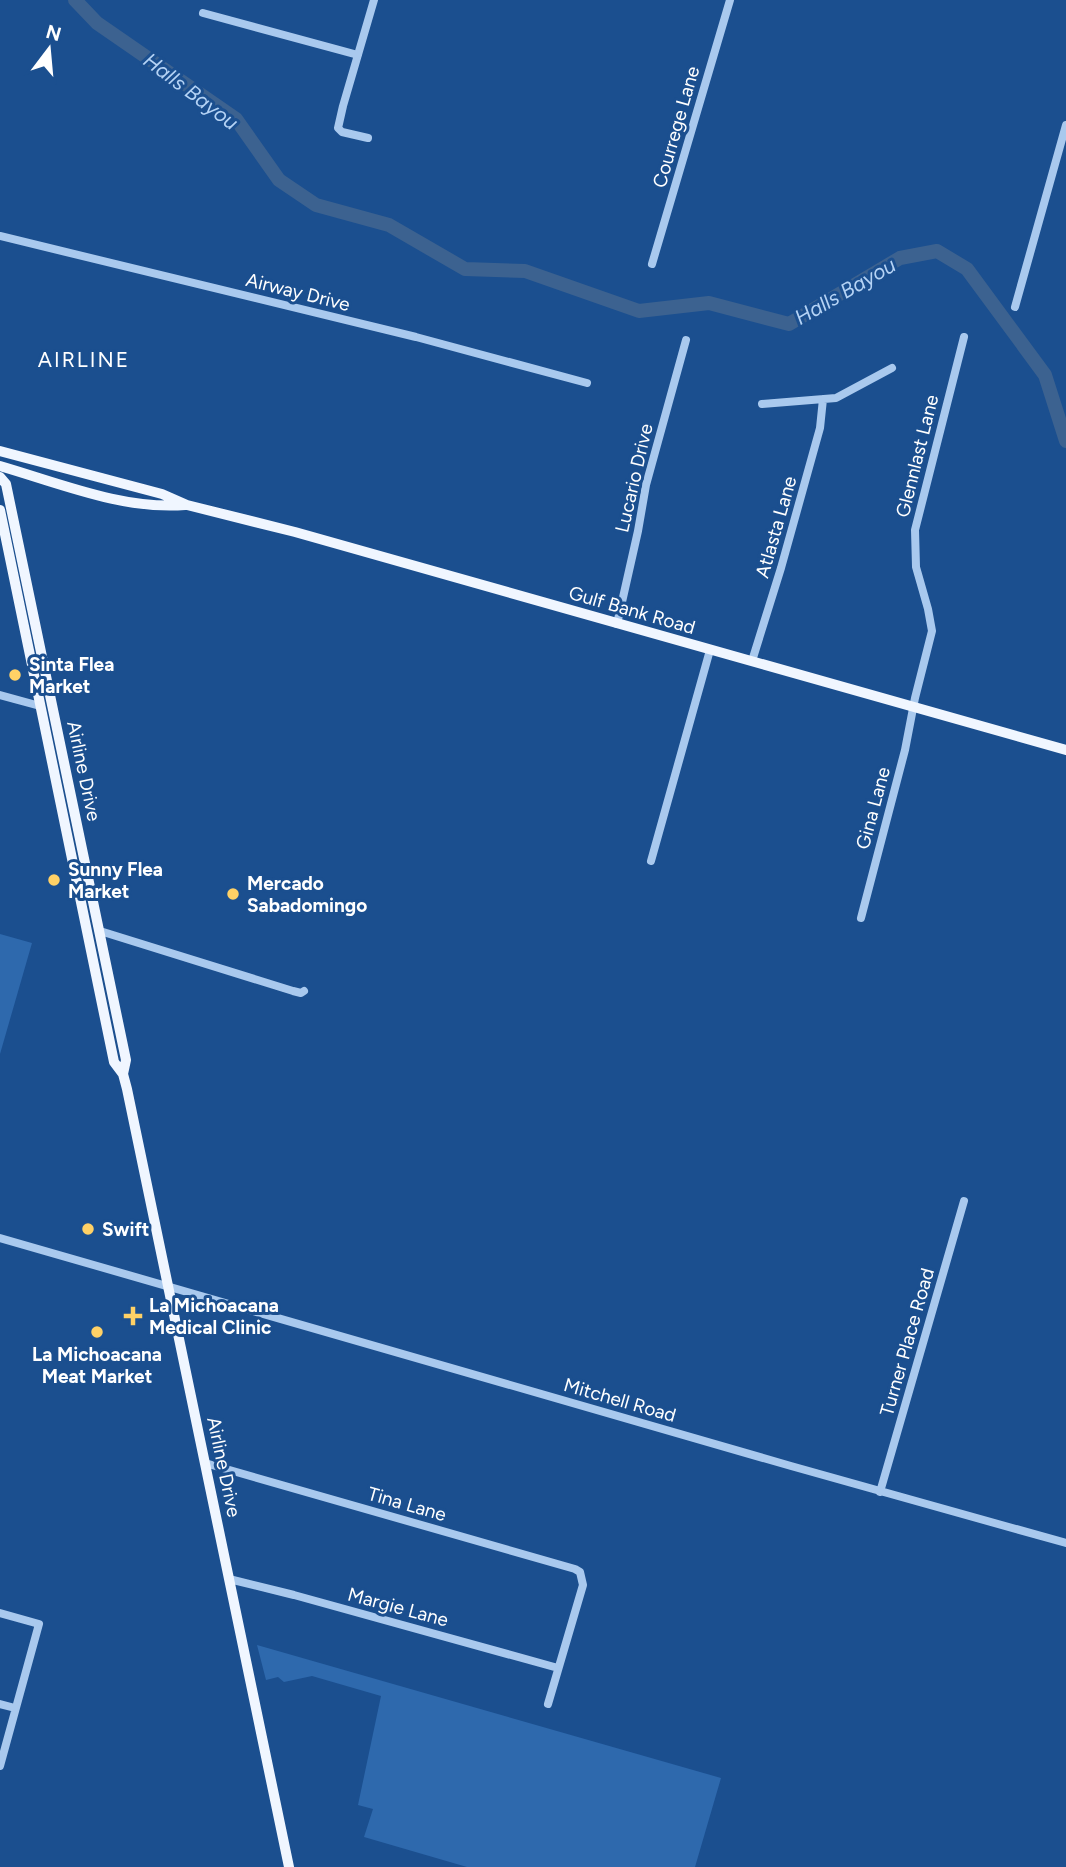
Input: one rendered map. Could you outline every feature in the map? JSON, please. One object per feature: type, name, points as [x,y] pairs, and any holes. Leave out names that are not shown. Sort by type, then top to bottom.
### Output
[{"type":"main road","name":"Gulf Bank Road","points":[[0,451],[1066,750]]},
{"type":"main road","name":"Gulf Bank Road","points":[[0,466],[96,494],[159,507],[187,505]]},
{"type":"main road","name":"Airline Drive","points":[[0,477],[6,484],[100,932],[126,1060],[123,1074],[289,1867]]},
{"type":"main road","name":"Airline Drive","points":[[0,510],[114,1062],[123,1074]]},
{"type":"main road","points":[[89,945],[100,932]]},
{"type":"street","points":[[368,138],[342,132],[338,128],[374,0]]},
{"type":"street","name":"Courrege Lane","points":[[652,264],[730,0]]},
{"type":"street","points":[[203,13],[358,55]]},
{"type":"street","points":[[1015,307],[1066,125]]},
{"type":"street","name":"Airway Drive","points":[[0,236],[416,337],[587,383]]},
{"type":"street","name":"Glennlast Lane","points":[[914,707],[932,631],[916,567],[916,519],[964,337]]},
{"type":"street","name":"Lucario Drive","points":[[617,624],[646,485],[686,340]]},
{"type":"street","points":[[762,404],[836,398],[892,368]]},
{"type":"street","name":"Atlasta Lane","points":[[752,661],[820,428],[823,399]]},
{"type":"street","points":[[651,861],[710,650]]},
{"type":"street","points":[[0,695],[40,706]]},
{"type":"street","name":"Gina Lane","points":[[860,918],[914,707]]},
{"type":"street","points":[[100,932],[297,993],[304,991]]},
{"type":"street","name":"Turner Place Road","points":[[880,1492],[964,1200]]},
{"type":"street","name":"Mitchell Road","points":[[0,1238],[880,1492],[1066,1543]]},
{"type":"street","name":"Tina Lane","points":[[205,1463],[575,1569],[580,1572],[583,1585],[558,1668]]},
{"type":"street","name":"Margie Lane","points":[[229,1579],[558,1668]]},
{"type":"street","points":[[0,1613],[39,1624],[0,1766]]},
{"type":"street","points":[[548,1704],[558,1668]]},
{"type":"street","points":[[0,1704],[16,1708]]},
{"type":"shaded area","points":[[0,934],[32,943],[0,1054]]},
{"type":"shaded area","points":[[257,1645],[721,1778],[695,1867],[467,1867],[364,1837],[373,1809],[358,1805],[381,1696],[312,1676],[284,1682],[278,1677],[266,1680]]},
{"type":"waterway","name":"Halls Bayou","points":[[75,0],[97,23],[236,119],[279,180],[316,205],[389,225],[465,269],[525,271],[639,311],[709,303],[789,324],[900,258],[937,251],[967,269],[1045,375],[1066,441]]},
{"type":"place","name":"Sinta Flea Market","points":[[15,675]]},
{"type":"place","name":"Sunny Flea Market","points":[[54,880]]},
{"type":"place","name":"Mercado Sabadomingo","points":[[233,894]]},
{"type":"place","name":"Swift","points":[[88,1229]]},
{"type":"place","name":"La Michoacana Medical Clinic","points":[[133,1316]]},
{"type":"place","name":"La Michoacana Meat Market","points":[[97,1332]]},
{"type":"district","name":"AIRLINE","points":[[84,359]]}]
